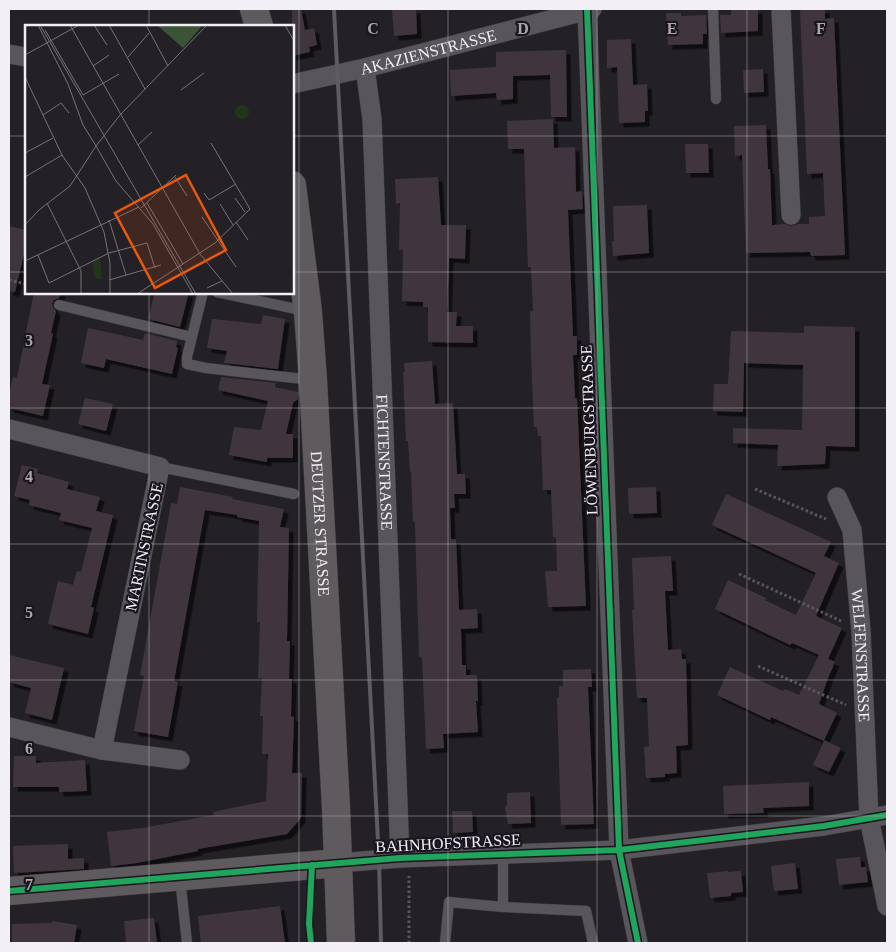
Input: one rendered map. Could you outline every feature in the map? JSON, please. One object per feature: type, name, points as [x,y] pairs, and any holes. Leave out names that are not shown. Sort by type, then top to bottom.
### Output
[{"type":"main road","points":[[254,9],[259,25]]},
{"type":"main road","name":"DEUTZER STRASSE","points":[[294,201],[308,312],[314,380],[341,943]]},
{"type":"main road","name":"BAHNHOFSTRASSE","points":[[9,891],[338,863]]},
{"type":"street","name":"AKAZIENSTRASSE","points":[[294,84],[365,68],[589,9]]},
{"type":"street","name":"LÖWENBURGSTRASSE","points":[[589,9],[619,850],[638,943]]},
{"type":"street","points":[[781,9],[791,215]]},
{"type":"street","points":[[9,54],[25,57]]},
{"type":"street","name":"FICHTENSTRASSE","points":[[365,68],[372,119],[405,859]]},
{"type":"street","name":"MARTINSTRASSE","points":[[9,429],[160,467],[102,750]]},
{"type":"street","name":"WELFENSTRASSE","points":[[837,497],[852,530],[862,631],[865,713],[887,906]]},
{"type":"street","points":[[9,728],[102,750],[180,760]]},
{"type":"street","name":"BAHNHOFSTRASSE","points":[[338,863],[619,850],[824,826],[878,817]]},
{"type":"lane","points":[[713,9],[716,99]]},
{"type":"lane","points":[[203,294],[187,356],[187,364],[234,372],[314,380]]},
{"type":"lane","points":[[226,294],[308,312]]},
{"type":"lane","points":[[59,305],[192,337]]},
{"type":"lane","points":[[160,467],[294,494]]},
{"type":"lane","points":[[503,854],[503,907]]},
{"type":"lane","points":[[180,877],[187,943]]},
{"type":"lane","points":[[445,943],[449,902],[503,907],[586,910],[592,943]]},
{"type":"path","points":[[9,280],[25,284]]},
{"type":"path","points":[[755,489],[852,530]]},
{"type":"path","points":[[739,574],[862,631]]},
{"type":"path","points":[[758,666],[865,713]]},
{"type":"path","points":[[405,859],[409,943]]},
{"type":"building","points":[[292,9],[301,9],[305,30],[314,28],[317,45],[309,47],[310,52],[294,56],[294,25],[292,25]]},
{"type":"building","points":[[392,9],[416,9],[417,34],[394,36]]},
{"type":"building","points":[[731,9],[758,9],[758,31],[721,33],[720,15],[731,15]]},
{"type":"building","points":[[800,9],[825,9],[825,19],[834,18],[845,255],[811,256],[810,252],[746,253],[742,155],[735,156],[734,126],[766,125],[772,225],[785,224],[791,226],[809,224],[809,217],[825,216],[823,173],[807,174]]},
{"type":"building","points":[[666,13],[681,13],[681,16],[706,15],[707,34],[703,34],[703,44],[668,45]]},
{"type":"building","points":[[631,39],[633,85],[647,84],[648,111],[645,111],[645,122],[619,123],[617,67],[607,68],[607,40]]},
{"type":"building","points":[[566,50],[567,117],[551,117],[550,75],[513,76],[513,99],[497,100],[496,93],[451,96],[450,70],[496,67],[496,52]]},
{"type":"building","points":[[763,69],[764,92],[744,93],[743,70]]},
{"type":"building","points":[[553,119],[554,148],[575,147],[576,192],[582,191],[583,209],[568,210],[573,336],[577,336],[577,355],[573,355],[575,398],[577,398],[586,606],[548,607],[545,571],[557,571],[556,537],[553,537],[551,490],[543,490],[541,436],[538,436],[537,427],[534,427],[530,311],[533,311],[531,267],[528,267],[524,149],[508,149],[507,121]]},
{"type":"building","points":[[685,144],[708,144],[709,173],[686,173]]},
{"type":"building","points":[[438,177],[441,225],[466,225],[465,259],[449,258],[447,312],[457,312],[456,326],[473,326],[473,343],[428,342],[428,307],[423,307],[423,302],[402,301],[403,250],[399,250],[400,203],[396,204],[395,179]]},
{"type":"building","points":[[647,205],[649,253],[613,256],[613,206]]},
{"type":"building","points":[[9,226],[25,230],[25,249],[15,292],[9,291]]},
{"type":"building","points":[[34,294],[60,294],[59,298],[54,300],[52,304],[56,311],[42,384],[50,385],[43,416],[9,408],[9,393],[13,377],[17,378]]},
{"type":"building","points":[[154,294],[188,294],[180,327],[148,319]]},
{"type":"building","points":[[263,315],[285,319],[278,369],[224,363],[227,351],[207,348],[212,319],[261,324]]},
{"type":"building","points":[[804,326],[855,327],[855,447],[826,446],[825,464],[777,466],[778,445],[733,443],[733,428],[802,430],[803,365],[744,363],[743,412],[713,411],[714,384],[728,384],[731,331],[804,333]]},
{"type":"building","points":[[88,328],[143,340],[145,333],[177,341],[176,347],[178,348],[172,374],[106,359],[104,368],[81,363]]},
{"type":"building","points":[[432,361],[435,404],[453,403],[457,474],[465,474],[466,494],[454,494],[455,508],[450,508],[451,539],[456,539],[459,610],[477,609],[478,628],[461,629],[462,665],[466,665],[466,675],[477,675],[478,732],[443,734],[444,748],[426,749],[422,657],[419,657],[415,522],[413,522],[408,441],[406,441],[403,372],[405,372],[404,363]]},
{"type":"building","points":[[221,377],[276,383],[275,387],[298,392],[298,399],[293,403],[286,434],[293,434],[293,458],[267,458],[267,462],[229,455],[234,427],[261,430],[268,401],[218,390]]},
{"type":"building","points":[[85,398],[113,404],[106,431],[78,424]]},
{"type":"building","points":[[22,465],[38,469],[37,473],[69,482],[67,489],[100,497],[96,511],[113,515],[91,607],[94,608],[88,634],[48,624],[58,581],[73,585],[77,571],[81,572],[92,528],[59,520],[61,513],[29,505],[30,500],[14,496]]},
{"type":"building","points":[[180,487],[284,509],[280,527],[289,528],[287,641],[290,641],[289,679],[292,679],[291,716],[294,717],[292,773],[302,773],[301,818],[287,834],[198,849],[198,851],[137,863],[111,866],[107,832],[142,828],[214,815],[213,812],[266,801],[268,754],[262,754],[263,716],[260,716],[262,678],[258,678],[260,622],[257,622],[259,521],[205,510],[174,681],[178,682],[168,737],[134,731],[144,676],[140,675],[171,503],[177,504]]},
{"type":"building","points":[[656,487],[657,513],[629,514],[628,488]]},
{"type":"building","points":[[726,494],[831,542],[824,556],[839,563],[816,616],[842,628],[828,659],[792,643],[790,645],[715,609],[728,580],[796,615],[816,573],[712,525]]},
{"type":"building","points":[[671,556],[673,591],[665,591],[668,650],[681,649],[682,659],[686,659],[688,745],[676,746],[677,773],[665,774],[665,777],[646,778],[644,747],[649,746],[647,698],[637,698],[632,610],[634,610],[632,558]]},
{"type":"building","points":[[9,655],[64,668],[52,720],[25,713],[31,688],[9,682]]},
{"type":"building","points":[[819,655],[835,662],[819,704],[837,713],[824,740],[841,748],[829,772],[813,765],[824,741],[771,717],[770,720],[717,695],[730,667],[783,691],[785,689],[799,695]]},
{"type":"building","points":[[591,669],[592,687],[588,687],[594,824],[561,825],[557,698],[559,698],[559,686],[563,686],[563,670]]},
{"type":"building","points":[[14,756],[36,756],[36,763],[85,760],[87,791],[59,792],[59,787],[13,787]]},
{"type":"building","points":[[809,782],[809,806],[763,808],[764,813],[724,814],[723,786]]},
{"type":"building","points":[[530,792],[531,823],[508,824],[505,807],[507,805],[507,793]]},
{"type":"building","points":[[452,811],[472,811],[473,832],[453,833]]},
{"type":"building","points":[[68,844],[68,859],[84,858],[84,869],[14,873],[13,846]]},
{"type":"building","points":[[860,857],[861,867],[866,867],[868,882],[839,885],[836,859]]},
{"type":"building","points":[[795,863],[798,889],[774,891],[771,866]]},
{"type":"building","points":[[741,871],[743,892],[731,893],[731,896],[710,898],[707,873]]},
{"type":"building","points":[[280,906],[285,943],[201,943],[198,916]]},
{"type":"building","points":[[154,918],[157,943],[126,943],[124,921]]},
{"type":"building","points":[[52,921],[77,925],[74,943],[12,943],[12,924],[52,923]]},
{"type":"railway","points":[[334,9],[379,860],[381,943]]},
{"type":"cycle path","points":[[587,9],[619,850],[638,943]]},
{"type":"cycle path","points":[[9,891],[400,858],[619,850],[824,826],[887,815]]},
{"type":"cycle path","points":[[311,943],[309,924],[312,865]]}]
